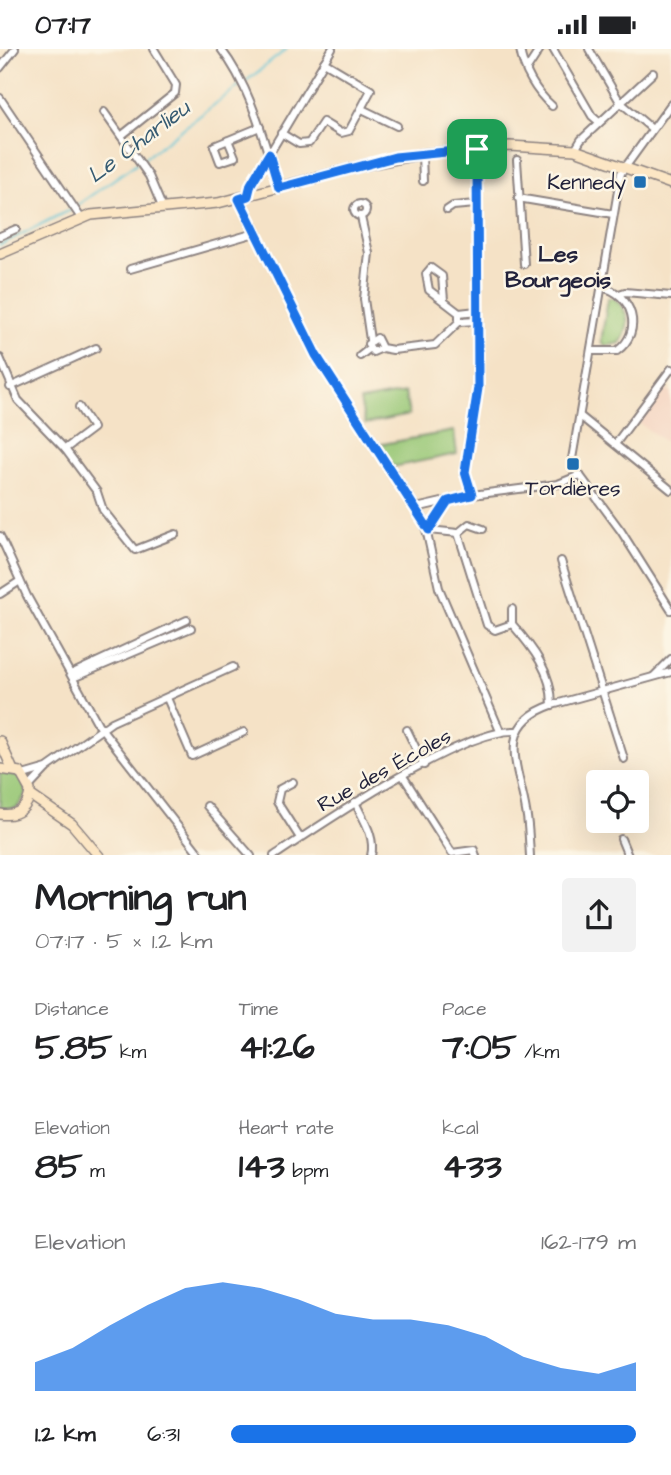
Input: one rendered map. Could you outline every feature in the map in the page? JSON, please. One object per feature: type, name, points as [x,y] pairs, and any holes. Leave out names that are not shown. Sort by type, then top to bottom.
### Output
[{"type":"main road","points":[[1,252],[81,218],[244,198],[365,165],[422,154],[510,146],[575,150],[624,165],[671,184]]},
{"type":"main road","points":[[0,741],[0,761]]},
{"type":"main road","points":[[0,741],[12,768],[23,775],[30,790],[53,813],[78,829],[98,855]]},
{"type":"main road","points":[[0,769],[12,768]]},
{"type":"main road","points":[[0,814],[15,814],[24,808],[30,790]]},
{"type":"main road","points":[[24,808],[53,813]]},
{"type":"street","points":[[0,68],[15,49]]},
{"type":"street","points":[[121,136],[175,93],[176,85],[157,52],[167,49]]},
{"type":"street","points":[[221,49],[243,86],[260,127],[279,188]]},
{"type":"street","points":[[332,49],[244,198],[255,233],[328,375],[429,530],[439,588],[500,731]]},
{"type":"street","points":[[520,49],[540,96],[552,106]]},
{"type":"street","points":[[527,69],[540,49]]},
{"type":"street","points":[[553,49],[592,116],[599,122]]},
{"type":"street","points":[[589,49],[620,102],[652,129]]},
{"type":"street","points":[[281,133],[299,144],[309,143],[323,122],[341,134],[349,131],[371,90],[324,62]]},
{"type":"street","points":[[575,150],[599,122],[653,73]]},
{"type":"street","points":[[0,99],[81,218]]},
{"type":"street","points":[[671,104],[624,165],[613,214],[572,454],[573,464],[621,531],[671,610]]},
{"type":"street","points":[[362,109],[397,126]]},
{"type":"street","points":[[104,112],[139,162],[163,209]]},
{"type":"street","points":[[229,140],[260,127]]},
{"type":"street","points":[[472,495],[465,472],[478,388],[477,149]]},
{"type":"street","points":[[422,154],[423,181]]},
{"type":"street","points":[[517,160],[524,264]]},
{"type":"street","points":[[518,198],[613,214]]},
{"type":"street","points":[[447,210],[453,206],[477,204]]},
{"type":"street","points":[[360,356],[369,349],[370,340],[363,299],[369,253],[361,217]]},
{"type":"street","points":[[0,236],[16,229]]},
{"type":"street","points":[[130,269],[255,233]]},
{"type":"street","points":[[444,300],[442,276],[431,268],[426,274],[429,290],[438,300],[444,300],[459,313],[477,311]]},
{"type":"street","points":[[591,351],[617,351],[629,340],[634,324],[631,311],[619,295],[601,287]]},
{"type":"street","points":[[619,295],[625,292],[671,296]]},
{"type":"street","points":[[459,313],[459,322]]},
{"type":"street","points":[[369,349],[373,352],[382,348],[393,350],[435,345],[459,322],[477,321]]},
{"type":"street","points":[[370,340],[377,338],[382,348]]},
{"type":"street","points":[[10,387],[96,348]]},
{"type":"street","points":[[0,358],[10,387],[18,400],[65,449],[97,492],[103,510],[135,551],[177,534]]},
{"type":"street","points":[[616,443],[671,369]]},
{"type":"street","points":[[662,380],[671,386]]},
{"type":"street","points":[[65,449],[93,428],[79,407]]},
{"type":"street","points":[[580,416],[671,490]]},
{"type":"street","points":[[416,508],[472,495],[558,484],[580,475]]},
{"type":"street","points":[[429,530],[448,501]]},
{"type":"street","points":[[429,530],[458,533],[469,524],[483,529]]},
{"type":"street","points":[[458,533],[487,625],[495,630],[512,624]]},
{"type":"street","points":[[0,536],[20,581],[102,730],[200,855]]},
{"type":"street","points":[[561,561],[624,759]]},
{"type":"street","points":[[0,594],[20,581]]},
{"type":"street","points":[[512,609],[512,624],[537,652],[552,689],[552,705]]},
{"type":"street","points":[[72,676],[187,620]]},
{"type":"street","points":[[72,676],[191,628]]},
{"type":"street","points":[[653,677],[671,659]]},
{"type":"street","points":[[30,790],[47,768],[102,730],[233,667]]},
{"type":"street","points":[[530,855],[527,813],[513,750],[517,731],[534,711],[671,672]]},
{"type":"street","points":[[167,698],[192,756],[244,732]]},
{"type":"street","points":[[407,730],[424,765]]},
{"type":"street","name":"Rue des Écoles","points":[[275,855],[355,802],[424,765],[500,731],[517,731]]},
{"type":"street","points":[[23,775],[47,768]]},
{"type":"street","points":[[403,776],[452,853],[474,850],[476,855]]},
{"type":"street","points":[[293,782],[280,789],[277,803],[300,838]]},
{"type":"street","points":[[355,802],[369,830],[373,847],[371,855]]},
{"type":"street","points":[[207,806],[250,855]]},
{"type":"street","points":[[621,839],[628,855]]},
{"type":"street","points":[[460,855],[467,851]]},
{"type":"shaded area","points":[[661,388],[671,392],[671,446],[636,421]]},
{"type":"green space","points":[[608,298],[614,298],[623,308],[627,325],[620,343],[605,346],[601,342]]},
{"type":"green space","points":[[405,393],[409,415],[365,424],[360,401]]},
{"type":"green space","points":[[454,431],[457,454],[393,467],[377,445]]},
{"type":"green space","points":[[0,773],[17,775],[24,783],[26,794],[17,808],[0,810]]},
{"type":"waterway","name":"Le Charlieu","points":[[245,82],[287,49]]},
{"type":"waterway","name":"Le Charlieu","points":[[142,160],[240,85]]},
{"type":"waterway","name":"Le Charlieu","points":[[76,206],[137,163]]},
{"type":"waterway","name":"Le Charlieu","points":[[0,245],[71,209]]},
{"type":"place","name":"Kennedy","points":[[640,182]]},
{"type":"place","name":"Tordières","points":[[573,464]]},
{"type":"district","name":"Les Bourgeois","points":[[558,266]]},
{"type":"route","points":[[477,149],[478,388],[465,472],[472,495],[448,501],[436,515],[429,530],[316,355],[239,199],[248,196],[251,184],[269,154],[279,188],[395,157],[477,149]]}]
